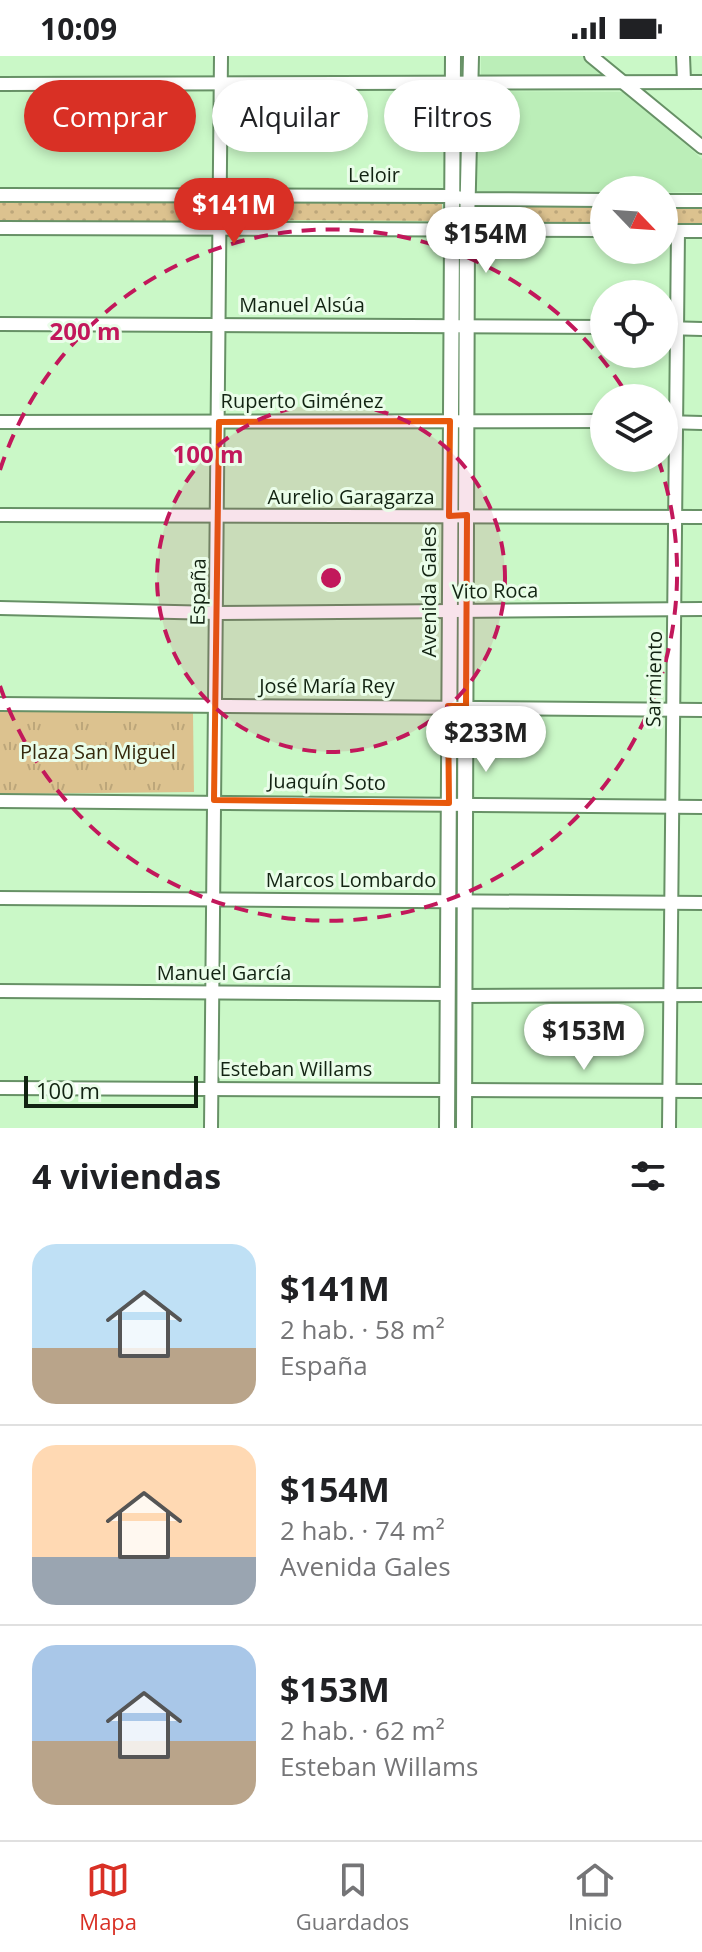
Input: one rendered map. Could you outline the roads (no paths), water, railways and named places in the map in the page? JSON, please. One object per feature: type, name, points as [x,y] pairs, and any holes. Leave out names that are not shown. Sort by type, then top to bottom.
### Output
[{"type":"street","name":"España","points":[[220,80],[221,56]]},
{"type":"street","name":"Avenida Gales","points":[[453,56],[453,80]]},
{"type":"street","name":"Avenida Gales","points":[[471,56],[471,80]]},
{"type":"street","points":[[591,56],[702,147]]},
{"type":"street","points":[[683,56],[684,81]]},
{"type":"street","points":[[520,85],[702,82]]},
{"type":"street","points":[[0,84],[212,85]]},
{"type":"street","name":"España","points":[[211,1128],[220,152]]},
{"type":"street","name":"Avenida Gales","points":[[447,1128],[451,152]]},
{"type":"street","name":"Avenida Gales","points":[[464,1128],[469,152]]},
{"type":"street","name":"Leloir","points":[[0,195],[450,196],[468,199],[590,200]]},
{"type":"street","points":[[678,201],[702,201]]},
{"type":"street","points":[[0,228],[590,230]]},
{"type":"street","points":[[678,231],[702,231]]},
{"type":"street","name":"Manuel Alsúa","points":[[0,324],[590,327]]},
{"type":"street","points":[[678,329],[702,329]]},
{"type":"street","name":"Ruperto Giménez","points":[[0,422],[590,421]]},
{"type":"street","points":[[678,422],[702,423]]},
{"type":"street","name":"Sarmiento","points":[[669,1128],[674,609],[672,472]]},
{"type":"street","name":"Aurelio Garagarza","points":[[0,515],[702,517]]},
{"type":"street","name":"Vito Roca","points":[[0,608],[218,613],[702,609]]},
{"type":"street","name":"José María Rey","points":[[0,704],[702,710]]},
{"type":"street","name":"Juaquín Soto","points":[[0,801],[214,800],[702,807]]},
{"type":"street","name":"Marcos Lombardo","points":[[0,898],[702,903]]},
{"type":"street","name":"Manuel García","points":[[0,991],[447,994]]},
{"type":"street","points":[[465,996],[702,995]]},
{"type":"street","name":"Esteban Willams","points":[[0,1088],[447,1090]]},
{"type":"street","points":[[465,1090],[702,1091]]},
{"type":"park label","name":"Plaza San Miguel","points":[[98,752]]}]
